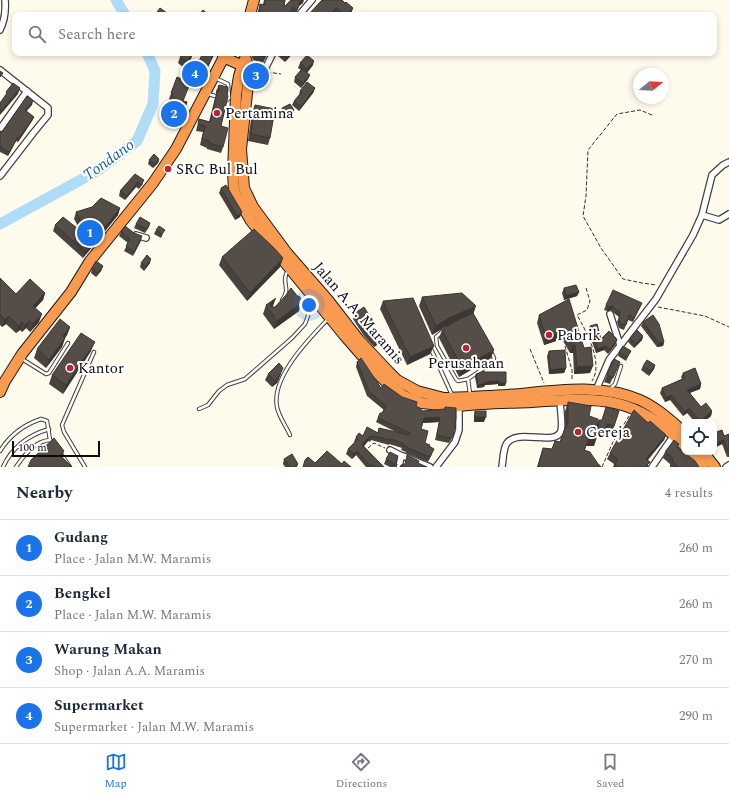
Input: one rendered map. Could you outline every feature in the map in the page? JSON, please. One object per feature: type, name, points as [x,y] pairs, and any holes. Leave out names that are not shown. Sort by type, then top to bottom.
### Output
[{"type":"highway","points":[[251,12],[254,0]]},
{"type":"highway","points":[[0,392],[3,379],[71,292],[90,261],[123,224],[176,149],[210,95],[211,80],[224,56]]},
{"type":"highway","points":[[227,56],[244,65],[235,104],[233,172],[234,191],[251,221],[284,256],[289,268],[377,374],[389,385],[404,396],[428,404],[583,399],[610,401],[634,409],[653,418],[681,442]]},
{"type":"highway","name":"Jalan A.A. Maramis","points":[[284,256],[328,300],[359,340],[398,380],[423,394],[456,402],[470,397],[573,390],[608,391],[641,401],[666,417],[681,430]]},
{"type":"highway","points":[[693,455],[703,467]]},
{"type":"highway","points":[[705,455],[715,467]]},
{"type":"street","points":[[0,30],[6,12],[5,0]]},
{"type":"street","points":[[302,12],[312,0]]},
{"type":"street","points":[[244,65],[266,67],[272,56]]},
{"type":"street","points":[[0,70],[49,110],[48,115],[0,176]]},
{"type":"street","points":[[0,129],[28,92]]},
{"type":"street","points":[[591,390],[609,360],[651,305],[693,235],[702,215],[712,175],[723,165],[729,162]]},
{"type":"street","points":[[702,215],[719,220],[729,214]]},
{"type":"street","points":[[130,231],[138,236],[146,238]]},
{"type":"street","points":[[610,314],[620,345]]},
{"type":"street","points":[[502,467],[507,443],[512,440],[527,436],[551,438],[558,435],[561,430],[560,400]]},
{"type":"street","points":[[436,467],[455,442],[460,430],[456,402]]},
{"type":"street","points":[[652,467],[674,435]]},
{"type":"street","points":[[390,450],[430,467]]},
{"type":"street","points":[[399,467],[402,456]]},
{"type":"lane","points":[[211,80],[228,84],[229,98],[227,100]]},
{"type":"lane","points":[[289,268],[284,276],[284,282],[287,289],[292,293]]},
{"type":"lane","points":[[279,304],[286,295],[287,289]]},
{"type":"lane","points":[[199,409],[208,405],[219,391],[227,385],[245,379],[292,338],[305,324],[308,316],[308,310],[296,297]]},
{"type":"lane","points":[[290,435],[277,408],[277,396],[280,386],[292,359],[330,317]]},
{"type":"lane","points":[[447,329],[436,337],[437,346],[458,381],[468,378],[493,362],[494,358],[491,351]]},
{"type":"lane","points":[[20,357],[46,374],[49,373],[68,343]]},
{"type":"lane","points":[[431,348],[456,402]]},
{"type":"lane","points":[[85,467],[64,432],[62,425],[94,352]]},
{"type":"lane","points":[[608,391],[615,384],[621,366]]},
{"type":"lane","points":[[468,378],[470,397]]},
{"type":"lane","points":[[0,451],[11,436],[24,426],[41,419],[47,421],[50,440],[54,445]]},
{"type":"lane","points":[[3,467],[20,443],[35,433],[49,429]]},
{"type":"lane","points":[[16,467],[31,448],[44,440],[50,440]]},
{"type":"lane","points":[[58,450],[70,467]]},
{"type":"path","points":[[189,82],[211,80]]},
{"type":"path","points":[[652,115],[640,110],[617,114],[588,150],[586,196],[583,216],[601,248],[623,279],[663,285]]},
{"type":"path","points":[[586,288],[590,301],[587,310],[577,315],[586,330],[596,361],[596,369],[591,390]]},
{"type":"path","points":[[651,305],[705,316],[729,327]]},
{"type":"path","points":[[565,346],[572,370],[573,390]]},
{"type":"path","points":[[530,348],[544,379],[546,392]]},
{"type":"path","points":[[590,459],[596,461],[601,467],[613,442],[634,409]]},
{"type":"path","points":[[368,448],[374,443],[390,450]]},
{"type":"building","points":[[265,0],[285,0],[284,7],[291,0],[302,0],[299,3],[297,10],[293,7],[291,12],[259,12],[260,4],[265,5]]},
{"type":"building","points":[[322,0],[342,0],[353,8],[350,12],[341,12],[336,8],[333,12],[311,12]]},
{"type":"building","points":[[160,8],[166,12],[157,12]]},
{"type":"building","points":[[181,56],[192,56],[187,62],[180,57]]},
{"type":"building","points":[[202,56],[213,56],[207,68],[202,66],[199,72],[195,69]]},
{"type":"building","points":[[306,56],[314,61],[307,69],[300,63]]},
{"type":"building","points":[[264,69],[262,77],[256,76],[257,70]]},
{"type":"building","points":[[302,69],[310,75],[303,83],[295,77]]},
{"type":"building","points":[[189,74],[193,76],[183,101],[187,102],[181,119],[165,112],[173,94],[171,93],[177,77],[186,81]]},
{"type":"building","points":[[307,82],[315,88],[301,107],[294,101],[302,92],[300,91]]},
{"type":"building","points":[[13,83],[20,88],[0,112],[0,103]]},
{"type":"building","points":[[219,85],[228,87],[228,96],[221,126],[228,128],[223,147],[209,143],[210,141],[202,139],[205,126],[198,124],[199,119],[210,122],[217,93],[220,90],[218,87]]},
{"type":"building","points":[[27,96],[33,101],[25,110],[34,117],[19,138],[18,137],[9,152],[0,147],[0,131],[2,132]]},
{"type":"building","points":[[290,104],[294,110],[286,114],[282,108]]},
{"type":"building","points":[[255,105],[275,109],[270,138],[251,134]]},
{"type":"building","points":[[154,154],[159,159],[155,164],[149,160]]},
{"type":"building","points":[[135,174],[144,180],[141,185],[138,182],[127,196],[120,191]]},
{"type":"building","points":[[226,185],[242,212],[237,216],[221,188]]},
{"type":"building","points":[[101,198],[120,208],[86,252],[55,225],[63,217],[92,240],[76,212],[92,207]]},
{"type":"building","points":[[140,217],[150,223],[147,229],[136,224]]},
{"type":"building","points":[[125,226],[134,233],[142,236],[134,252],[126,246],[130,239],[121,232]]},
{"type":"building","points":[[159,226],[165,230],[162,234],[156,230]]},
{"type":"building","points":[[254,229],[283,258],[250,293],[222,257]]},
{"type":"building","points":[[147,255],[151,259],[146,266],[141,263]]},
{"type":"building","points":[[96,261],[103,266],[98,273],[92,268]]},
{"type":"building","points":[[0,278],[16,294],[30,279],[45,293],[33,306],[42,314],[33,324],[29,321],[25,325],[22,322],[19,326],[9,316],[5,320],[0,315]]},
{"type":"building","points":[[576,285],[579,292],[566,296],[564,288]]},
{"type":"building","points":[[291,288],[302,302],[277,321],[266,305],[276,298],[270,304],[271,307],[275,307]]},
{"type":"building","points":[[613,290],[642,303],[634,318],[629,315],[626,325],[620,324],[620,312],[613,306],[609,307],[606,305]]},
{"type":"building","points":[[462,293],[476,306],[449,318],[436,326],[422,297]]},
{"type":"building","name":"Perusahaan","points":[[413,298],[434,346],[410,357],[383,301]]},
{"type":"building","points":[[569,299],[584,348],[591,347],[593,366],[577,367],[575,345],[573,346],[565,331],[546,337],[539,315]]},
{"type":"building","points":[[364,307],[373,321],[369,323],[379,339],[376,341],[366,330],[355,313]]},
{"type":"building","name":"Perusahaan","points":[[473,313],[494,350],[462,368],[442,330],[452,323]]},
{"type":"building","points":[[653,315],[659,324],[664,342],[659,343],[643,322]]},
{"type":"building","name":"Kantor","points":[[60,319],[70,327],[63,336],[65,338],[49,360],[37,349]]},
{"type":"building","points":[[597,324],[601,339],[609,331],[617,340],[610,350],[606,346],[597,349],[590,326]]},
{"type":"building","points":[[637,330],[643,336],[636,344],[630,338]]},
{"type":"building","name":"Kantor","points":[[81,333],[95,342],[66,385],[52,375]]},
{"type":"building","points":[[623,346],[631,351],[627,357],[619,352]]},
{"type":"building","points":[[565,350],[566,368],[550,370],[549,351]]},
{"type":"building","points":[[361,358],[381,388],[384,384],[402,397],[417,402],[416,406],[423,411],[445,409],[445,407],[456,408],[456,419],[453,436],[451,438],[437,435],[440,417],[424,418],[421,429],[428,431],[425,443],[434,449],[430,457],[391,439],[373,436],[370,436],[362,445],[384,467],[376,467],[372,464],[370,466],[357,451],[354,454],[348,449],[358,439],[356,437],[359,433],[363,436],[367,427],[378,433],[379,428],[409,435],[410,433],[378,418],[386,406],[369,391],[357,362]]},
{"type":"building","points":[[614,359],[620,362],[613,378],[607,375]]},
{"type":"building","points":[[647,360],[655,365],[651,371],[643,366]]},
{"type":"building","points":[[279,363],[283,368],[275,381],[268,374]]},
{"type":"building","points":[[695,368],[701,384],[687,390],[701,407],[706,403],[712,411],[704,418],[705,419],[698,419],[689,408],[685,412],[671,395],[666,398],[662,388],[685,378],[683,373]]},
{"type":"building","points":[[484,371],[506,372],[506,383],[499,383],[499,381],[486,382],[478,385],[476,374]]},
{"type":"building","points":[[568,402],[591,406],[589,416],[598,419],[597,437],[589,438],[584,450],[590,452],[600,467],[538,467],[543,448],[552,449],[555,441],[560,442],[568,423]]},
{"type":"building","points":[[606,407],[619,411],[614,426],[607,424],[606,430],[598,428],[599,420],[602,420]]},
{"type":"building","points":[[634,410],[648,423],[650,421],[666,435],[646,459],[650,462],[645,467],[618,467],[615,464],[618,460],[610,453]]},
{"type":"building","points":[[475,411],[486,411],[486,417],[475,417]]},
{"type":"building","points":[[722,430],[724,436],[729,434],[729,453],[724,440],[717,443],[717,432]]},
{"type":"building","points":[[54,438],[64,451],[60,455],[72,467],[28,467],[31,460]]},
{"type":"building","points":[[674,440],[679,444],[677,447],[681,450],[681,455],[687,455],[695,461],[699,467],[677,467],[672,460],[673,458],[665,452]]},
{"type":"building","points":[[327,451],[342,464],[344,461],[351,467],[303,467],[305,460],[308,457],[315,463]]},
{"type":"building","points":[[390,452],[398,456],[396,462],[397,465],[386,459]]},
{"type":"building","points":[[292,454],[298,464],[294,467],[290,467],[284,459]]},
{"type":"building","points":[[407,455],[419,461],[418,463],[427,467],[400,467],[401,465],[405,464]]},
{"type":"waterway","name":"Tondano","points":[[116,0],[123,12]]},
{"type":"waterway","name":"Tondano","points":[[0,224],[97,171],[137,141],[153,104],[155,71],[148,56]]},
{"type":"place","name":"Supermarket","points":[[195,74]]},
{"type":"place","name":"Warung Makan","points":[[256,76]]},
{"type":"place","name":"Pertamina","points":[[217,113]]},
{"type":"place","name":"Bengkel","points":[[174,114]]},
{"type":"place","name":"SRC Bul Bul","points":[[168,169]]},
{"type":"place","name":"Gudang","points":[[90,233]]},
{"type":"place","name":"Pabrik","points":[[549,335]]},
{"type":"place","name":"Perusahaan","points":[[466,348]]},
{"type":"place","name":"Kantor","points":[[70,368]]},
{"type":"place","name":"Gereja","points":[[578,432]]}]
